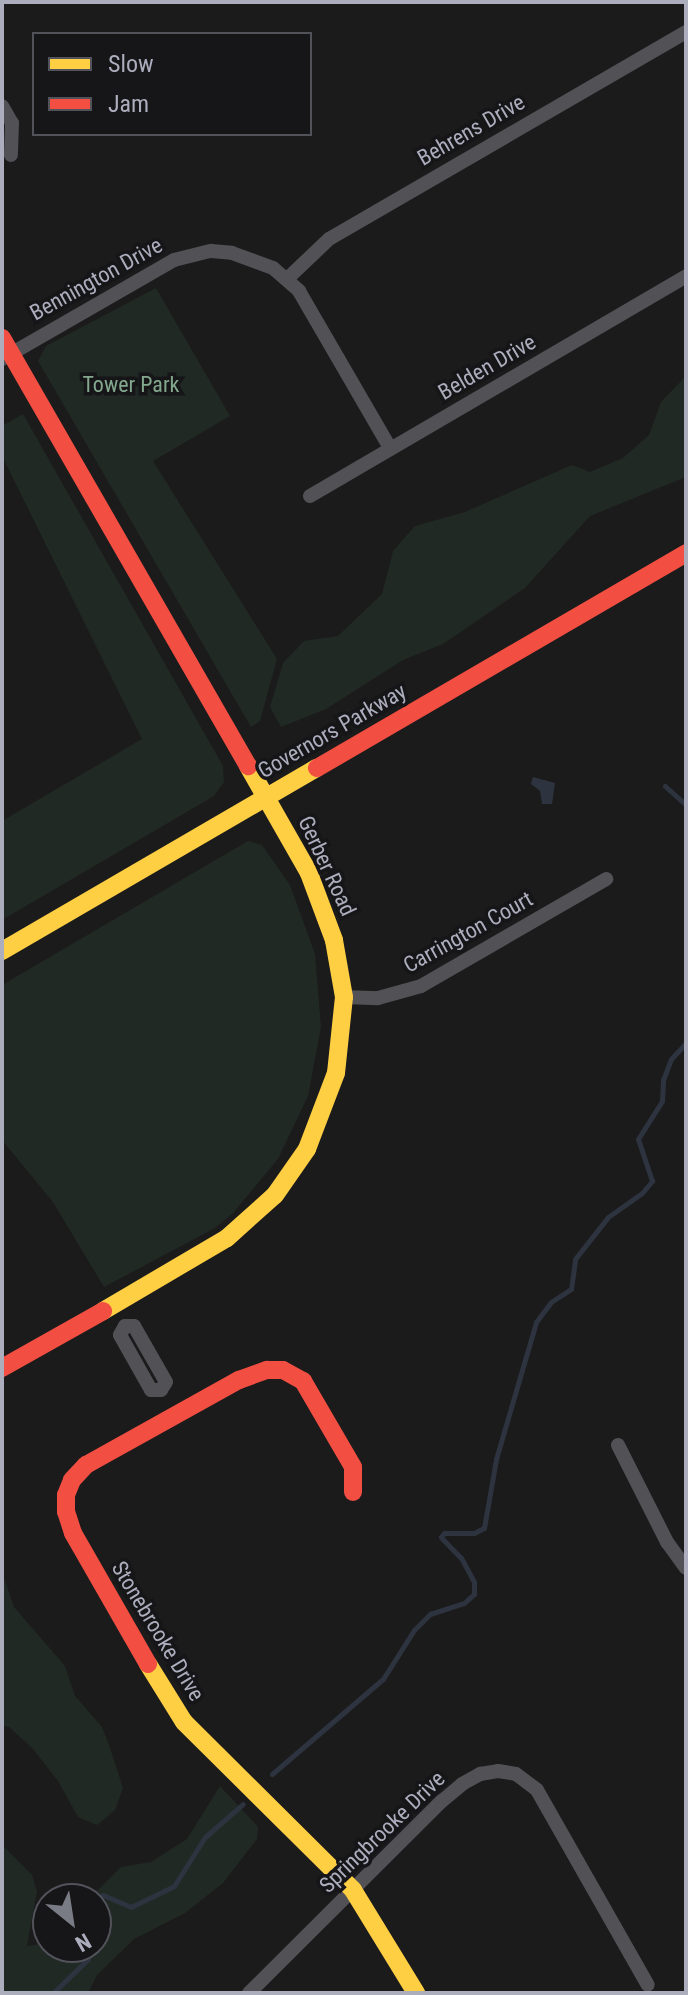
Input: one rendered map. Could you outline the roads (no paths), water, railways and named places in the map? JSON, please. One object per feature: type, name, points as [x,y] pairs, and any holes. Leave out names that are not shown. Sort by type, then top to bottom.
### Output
[{"type":"street","name":"Behrens Drive","points":[[287,279],[329,239],[686,32]]},
{"type":"street","points":[[2,106],[12,123],[11,155]]},
{"type":"street","name":"Bennington Drive","points":[[5,350],[174,260],[192,254],[232,253],[255,259],[287,279],[299,291],[390,448]]},
{"type":"street","name":"Belden Drive","points":[[310,496],[686,276]]},
{"type":"street","name":"Gerber Road","points":[[3,1366],[113,1306],[227,1238],[275,1195],[294,1170],[316,1130],[336,1073],[344,997],[341,966],[327,915],[309,873],[5,350]]},
{"type":"street","name":"Governors Parkway","points":[[2,951],[686,553]]},
{"type":"street","name":"Carrington Court","points":[[344,997],[378,998],[421,986],[606,879]]},
{"type":"street","points":[[113,1306],[125,1326],[120,1335],[151,1390],[161,1390],[175,1415]]},
{"type":"street","name":"Stonebrooke Drive","points":[[353,1492],[353,1467],[303,1381],[293,1374],[267,1370],[244,1377],[86,1465],[72,1480],[66,1495],[70,1527],[154,1676],[184,1722],[353,1890],[416,1993]]},
{"type":"street","points":[[618,1445],[667,1542],[686,1568]]},
{"type":"street","name":"Springbrooke Drive","points":[[249,1993],[462,1784],[480,1774],[498,1771],[516,1774],[537,1790],[648,1985]]},
{"type":"water","points":[[533,777],[555,783],[552,804],[542,804],[540,791],[531,784]]},
{"type":"waterway","points":[[665,786],[686,805]]},
{"type":"waterway","points":[[686,962],[686,982]]},
{"type":"waterway","points":[[272,1774],[383,1679],[414,1630],[430,1614],[464,1603],[474,1594],[474,1582],[461,1558],[441,1537],[444,1533],[474,1533],[484,1528],[496,1459],[536,1322],[551,1302],[571,1289],[575,1259],[608,1217],[642,1193],[652,1181],[638,1139],[662,1101],[663,1080],[671,1059],[686,1043]]},
{"type":"waterway","points":[[112,1899],[131,1907],[174,1886],[205,1837],[243,1804]]},
{"type":"waterway","points":[[53,1993],[84,1963]]},
{"type":"park label","name":"Tower Park","points":[[131,385]]}]
